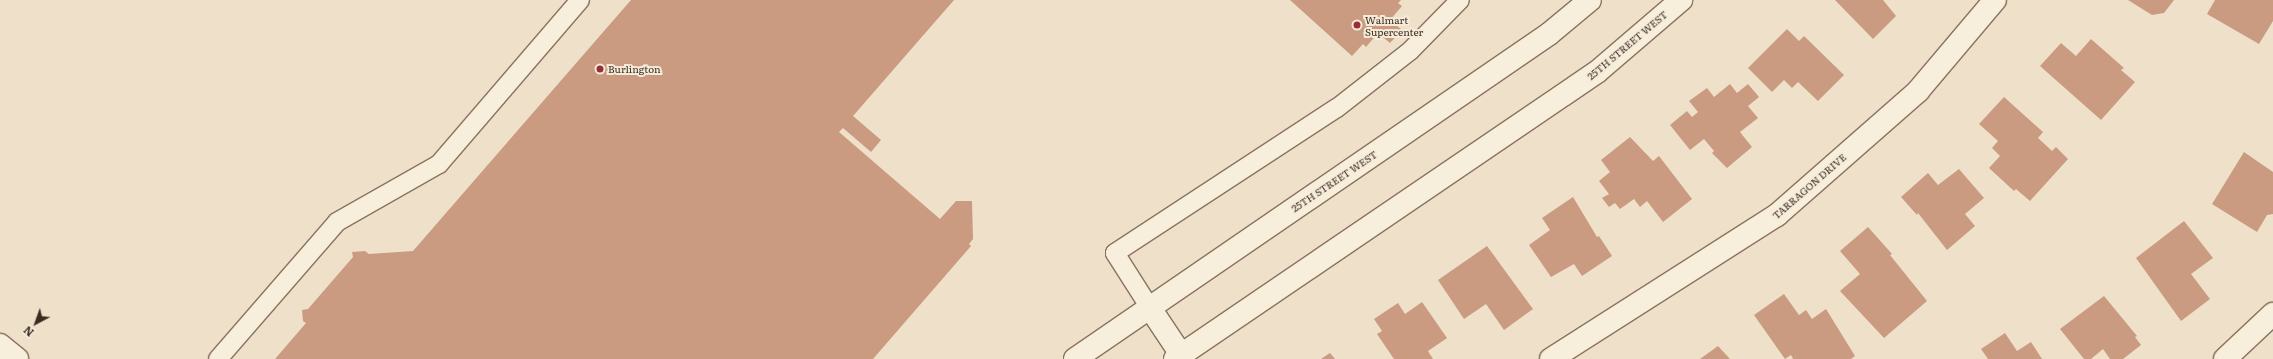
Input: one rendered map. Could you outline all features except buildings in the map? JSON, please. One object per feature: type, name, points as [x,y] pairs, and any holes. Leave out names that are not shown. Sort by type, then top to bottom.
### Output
[{"type":"street","name":"25TH STREET WEST","points":[[1075,359],[1549,34],[1590,0]]},
{"type":"street","name":"25TH STREET WEST","points":[[1180,358],[1597,72],[1681,0]]},
{"type":"street","name":"TARRAGON DRIVE","points":[[1551,359],[1777,215],[1918,91],[1995,0]]},
{"type":"street","points":[[1150,308],[1180,358]]},
{"type":"street","points":[[2225,359],[2273,314]]},
{"type":"street","points":[[0,345],[17,359]]},
{"type":"lane","points":[[218,359],[337,222],[439,164],[580,0]]},
{"type":"lane","points":[[1150,308],[1116,254],[1337,108],[1410,51],[1460,0]]},
{"type":"place","name":"Walmart Supercenter","points":[[1357,25]]},
{"type":"place","name":"Burlington","points":[[600,69]]}]
